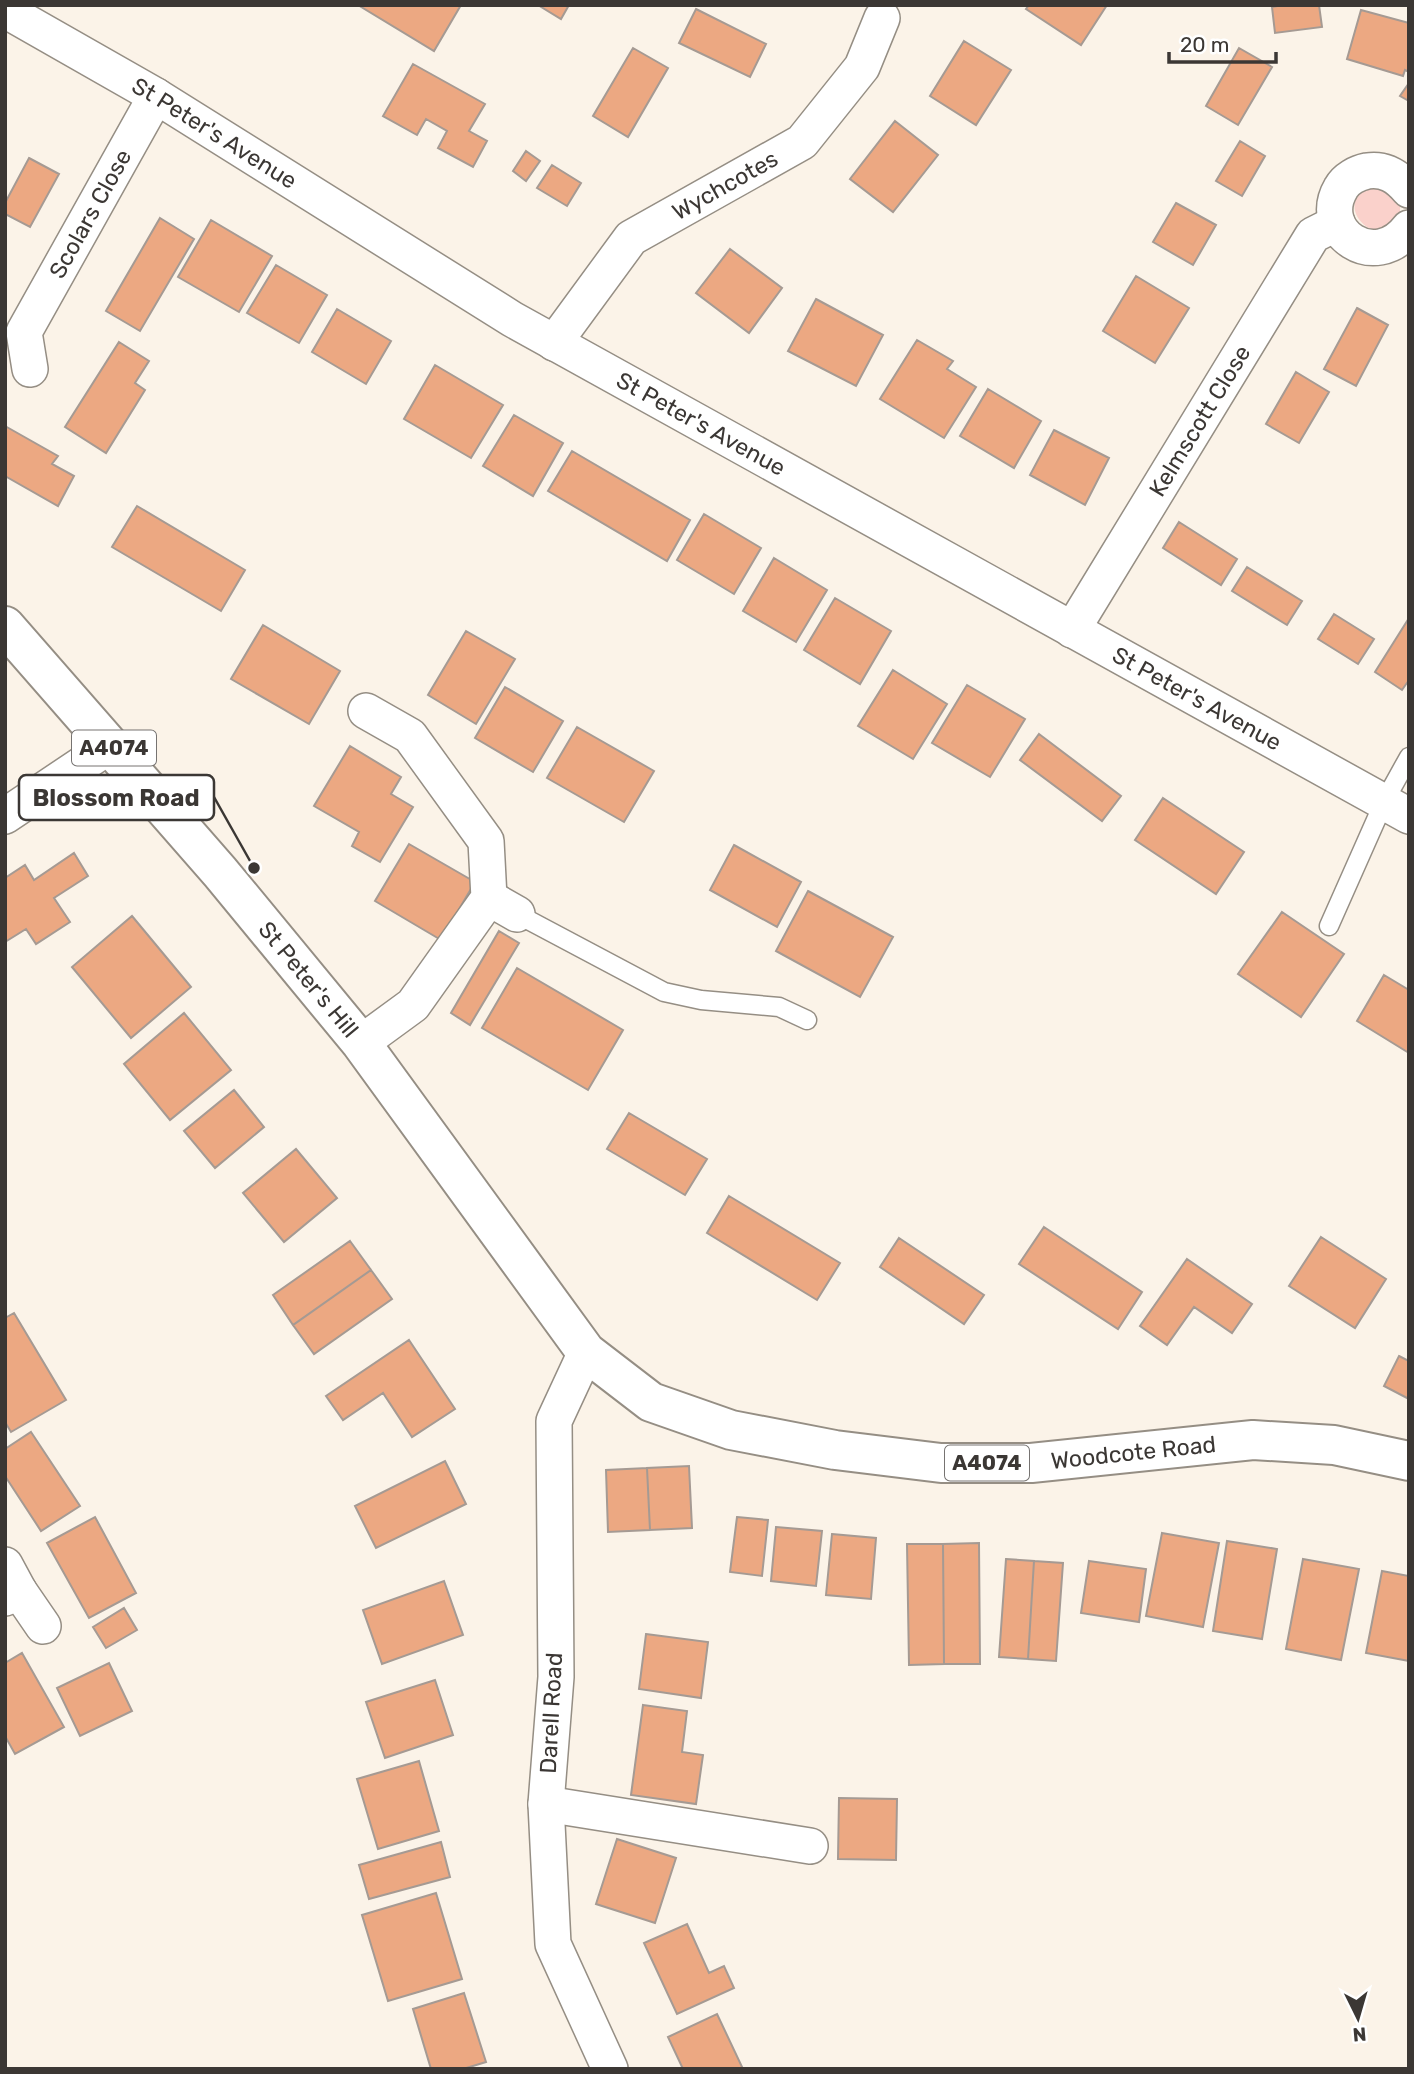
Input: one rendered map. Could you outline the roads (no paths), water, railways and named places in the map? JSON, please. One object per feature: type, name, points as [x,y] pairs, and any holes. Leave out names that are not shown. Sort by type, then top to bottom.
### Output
[{"type":"main road","name":"St Peter's Hill","points":[[5,626],[111,745],[361,1043],[586,1352]]},
{"type":"main road","name":"Woodcote Road","points":[[586,1352],[650,1402],[731,1430],[835,1450],[941,1463],[1031,1463],[1252,1440],[1334,1445],[1409,1461]]},
{"type":"street","name":"St Peter's Avenue","points":[[5,10],[156,96],[512,319],[1396,809]]},
{"type":"street","name":"Wychcotes","points":[[554,343],[631,238],[802,142],[862,67],[881,18]]},
{"type":"street","name":"Scolars Close","points":[[30,369],[14,327],[156,96]]},
{"type":"street","points":[[1409,190],[1401,180],[1390,173],[1364,171],[1352,176],[1343,185],[1336,197],[1335,210],[1337,223],[1343,233],[1364,247],[1390,245],[1409,228]]},
{"type":"street","name":"Kelmscott Close","points":[[1072,630],[1313,235],[1337,223]]},
{"type":"street","points":[[361,1043],[412,1004],[503,906],[486,841],[410,736],[366,712]]},
{"type":"street","points":[[5,816],[111,745]]},
{"type":"street","name":"Darell Road","points":[[586,1352],[554,1421],[556,1677],[546,1804],[553,1944],[610,2069]]},
{"type":"street","points":[[10,1585],[43,1626]]},
{"type":"street","points":[[546,1804],[810,1846]]},
{"type":"lane","points":[[1329,926],[1396,809],[1409,757]]},
{"type":"lane","points":[[503,906],[664,992],[701,1000],[779,1007],[807,1020]]},
{"type":"place","name":"Blossom Road","points":[[254,868]]}]
